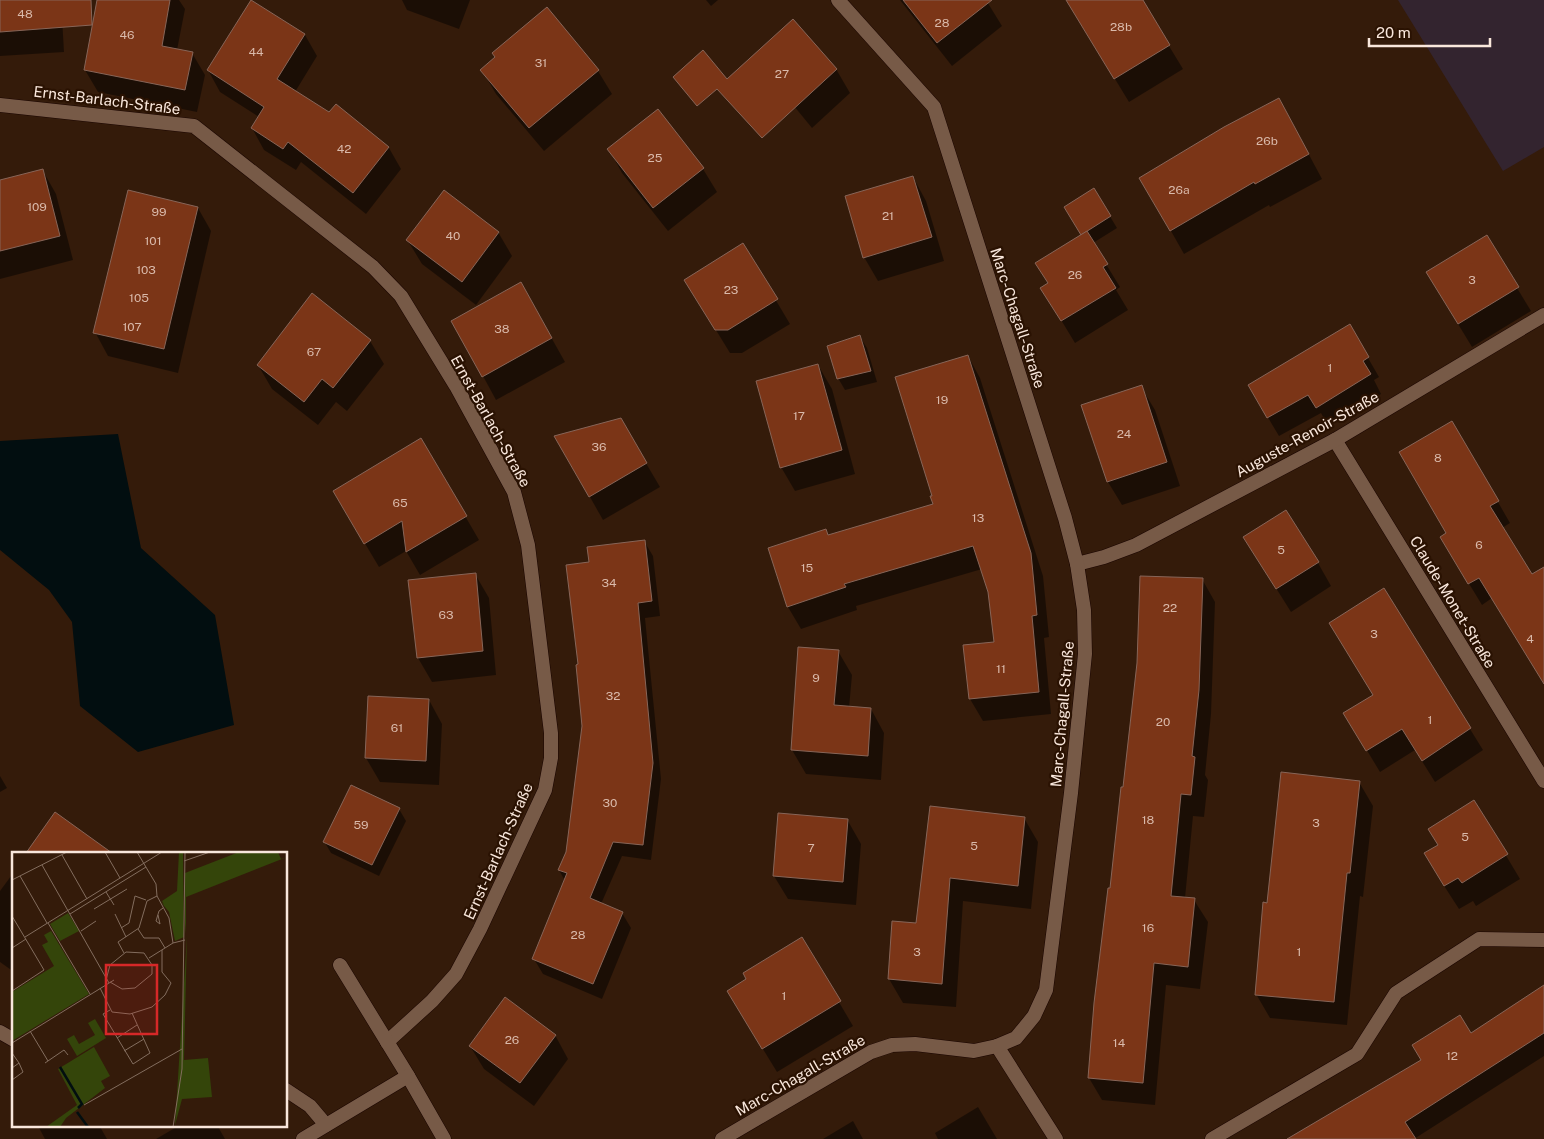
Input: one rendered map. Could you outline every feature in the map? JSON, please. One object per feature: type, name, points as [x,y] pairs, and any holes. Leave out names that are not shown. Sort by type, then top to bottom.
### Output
[{"type":"street","name":"Marc-Chagall-Straße","points":[[722,1139],[871,1052],[892,1045],[915,1044],[974,1051],[997,1046],[1016,1038],[1034,1016],[1046,990],[1071,793],[1086,654],[1084,610],[1077,564],[1065,518],[934,107],[838,0]]},
{"type":"street","name":"Ernst-Barlach-Straße","points":[[0,105],[194,126],[373,267],[401,296],[456,386],[514,492],[528,545],[552,733],[551,758],[545,790],[480,929],[456,974],[432,1001],[388,1042]]},
{"type":"street","name":"Auguste-Renoir-Straße","points":[[1077,564],[1104,557],[1136,545],[1335,440],[1544,315]]},
{"type":"street","name":"Claude-Monet-Straße","points":[[1335,440],[1544,781]]},
{"type":"street","points":[[1212,1139],[1357,1054],[1396,993],[1478,939],[1544,940]]},
{"type":"street","points":[[340,965],[388,1042],[444,1139]]},
{"type":"street","points":[[0,1032],[12,1039]]},
{"type":"street","points":[[997,1046],[1056,1139]]},
{"type":"street","points":[[303,1139],[408,1076]]},
{"type":"street","points":[[288,1091],[310,1106],[326,1125]]},
{"type":"shaded area","points":[[1398,0],[1544,0],[1544,147],[1503,171]]},
{"type":"shaded area","points":[[118,434],[141,548],[215,615],[234,725],[138,752],[80,706],[72,622],[49,590],[0,550],[0,441]]},
{"type":"building","points":[[0,0],[91,0],[92,25],[0,32]]},
{"type":"building","points":[[97,0],[170,0],[162,46],[193,52],[185,90],[84,70]]},
{"type":"building","points":[[251,0],[305,34],[277,79],[329,112],[336,104],[389,147],[353,193],[288,142],[283,149],[251,128],[264,107],[207,70]]},
{"type":"building","points":[[903,0],[992,0],[937,43]]},
{"type":"building","points":[[1066,0],[1143,0],[1170,45],[1114,79]]},
{"type":"building","points":[[547,7],[599,70],[529,128],[480,70],[495,57],[492,53]]},
{"type":"building","points":[[793,19],[837,69],[762,138],[717,89],[697,106],[673,77],[703,50],[727,79]]},
{"type":"building","points":[[1279,98],[1309,154],[1255,184],[1254,182],[1170,231],[1139,178],[1224,127]]},
{"type":"building","points":[[658,109],[704,168],[653,208],[607,149]]},
{"type":"building","points":[[43,169],[60,236],[0,251],[0,180]]},
{"type":"building","points":[[913,176],[932,237],[863,258],[845,196]]},
{"type":"building","points":[[1094,188],[1111,216],[1081,235],[1064,207]]},
{"type":"building","points":[[128,190],[198,207],[164,349],[93,333]]},
{"type":"building","points":[[444,190],[499,232],[462,282],[406,240]]},
{"type":"building","points":[[1087,231],[1108,264],[1103,267],[1116,288],[1061,321],[1040,288],[1048,283],[1035,263]]},
{"type":"building","points":[[1487,235],[1519,287],[1458,324],[1426,272]]},
{"type":"building","points":[[743,243],[778,299],[728,330],[715,330],[684,280]]},
{"type":"building","points":[[521,282],[552,338],[482,377],[451,321]]},
{"type":"building","points":[[312,293],[371,340],[333,388],[322,379],[304,402],[257,365]]},
{"type":"building","points":[[1350,324],[1369,357],[1363,361],[1371,374],[1316,408],[1308,395],[1267,418],[1248,385]]},
{"type":"building","points":[[860,335],[871,371],[837,379],[827,346]]},
{"type":"building","points":[[968,355],[1031,553],[1037,615],[1032,616],[1039,692],[969,699],[963,645],[994,642],[988,592],[973,546],[844,584],[846,587],[787,607],[768,548],[826,529],[828,535],[933,504],[895,377]]},
{"type":"building","points":[[818,364],[842,450],[780,468],[756,381]]},
{"type":"building","points":[[1142,385],[1167,462],[1107,482],[1081,405]]},
{"type":"building","points":[[621,418],[647,463],[589,497],[554,436]]},
{"type":"building","points":[[1452,421],[1499,501],[1490,506],[1532,574],[1544,567],[1544,684],[1479,578],[1468,584],[1440,537],[1446,533],[1399,452]]},
{"type":"building","points":[[421,438],[467,516],[406,552],[402,521],[364,544],[333,491]]},
{"type":"building","points":[[1286,510],[1319,562],[1276,589],[1243,537]]},
{"type":"building","points":[[645,540],[652,601],[638,603],[653,763],[643,845],[613,842],[590,898],[623,912],[593,984],[532,959],[567,873],[558,870],[566,852],[582,726],[576,665],[578,664],[566,565],[589,562],[587,547]]},
{"type":"building","points":[[476,573],[483,651],[417,658],[408,580]]},
{"type":"building","points":[[1140,576],[1203,578],[1199,690],[1192,756],[1195,757],[1191,795],[1181,794],[1171,896],[1195,898],[1188,967],[1154,963],[1143,1083],[1088,1078],[1094,1003],[1108,888],[1110,888],[1121,787],[1123,787],[1137,663]]},
{"type":"building","points":[[1384,588],[1471,728],[1422,761],[1402,729],[1366,751],[1343,713],[1373,695],[1329,623]]},
{"type":"building","points":[[798,647],[839,650],[834,705],[871,708],[868,756],[791,750]]},
{"type":"building","points":[[368,696],[429,699],[426,761],[365,758]]},
{"type":"building","points":[[1281,772],[1360,781],[1350,873],[1347,873],[1334,1002],[1255,995],[1263,902],[1267,903]]},
{"type":"building","points":[[351,785],[400,808],[372,865],[323,842]]},
{"type":"building","points":[[1474,800],[1508,854],[1462,883],[1458,878],[1444,886],[1424,853],[1438,845],[1428,829]]},
{"type":"building","points":[[930,806],[1025,817],[1018,886],[950,878],[942,984],[888,979],[892,921],[916,923]]},
{"type":"building","points":[[55,812],[111,852],[27,852]]},
{"type":"building","points":[[778,813],[848,819],[843,882],[773,876]]},
{"type":"building","points":[[802,937],[841,1001],[762,1049],[727,991],[746,979],[743,973]]},
{"type":"building","points":[[1544,985],[1544,1033],[1405,1122],[1416,1139],[1287,1139],[1421,1060],[1412,1045],[1460,1015],[1471,1033]]},
{"type":"building","points":[[505,997],[556,1035],[520,1083],[469,1046]]}]
